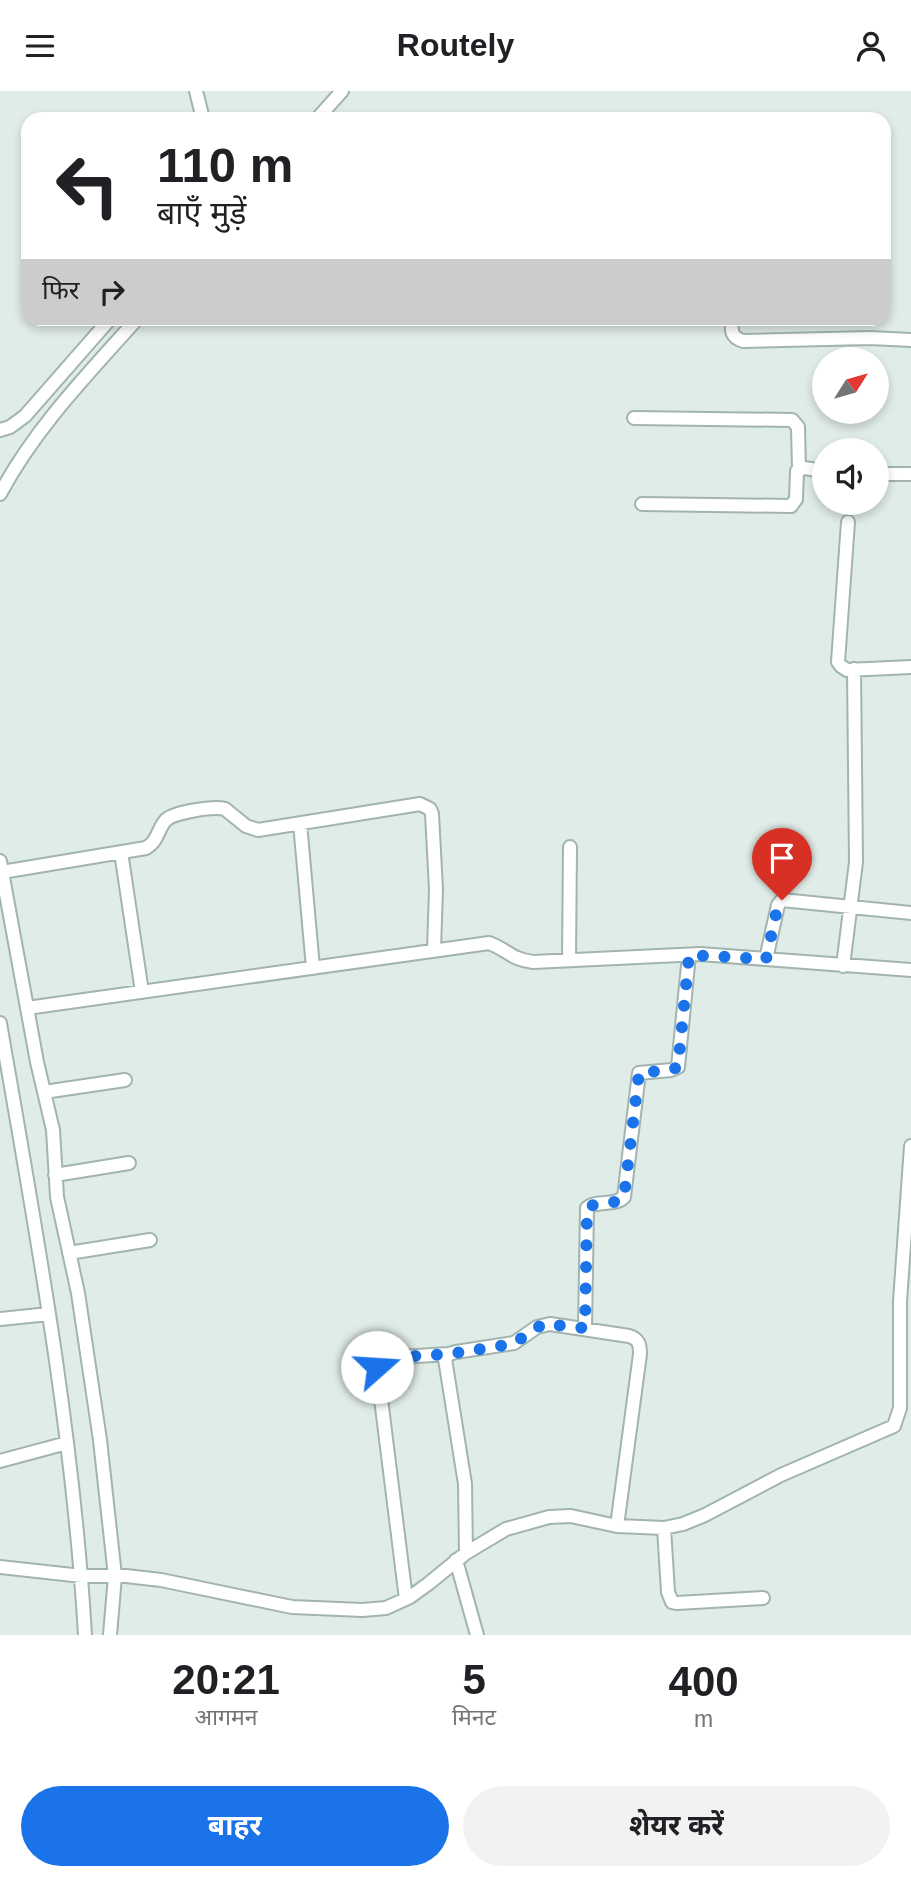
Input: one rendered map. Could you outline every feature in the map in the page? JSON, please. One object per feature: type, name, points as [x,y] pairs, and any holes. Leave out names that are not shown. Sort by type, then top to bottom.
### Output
[{"type":"street","points":[[196,91],[201,112]]},
{"type":"street","points":[[323,112],[342,91]]},
{"type":"street","points":[[0,430],[10,427],[25,416],[104,326]]},
{"type":"street","points":[[0,494],[15,466],[37,435],[131,326]]},
{"type":"street","points":[[732,326],[732,334],[743,341],[870,338],[911,340]]},
{"type":"street","points":[[634,418],[792,420],[798,427],[799,469],[796,475],[796,499],[791,506],[642,504]]},
{"type":"street","points":[[799,469],[812,470]]},
{"type":"street","points":[[889,474],[911,474]]},
{"type":"street","points":[[848,522],[838,656],[841,666],[847,670],[911,667]]},
{"type":"street","points":[[843,966],[856,862],[854,669]]},
{"type":"street","points":[[110,1635],[100,1440],[55,1175],[52,1130],[1,866],[146,848],[156,841],[165,821],[180,813],[225,809],[246,825],[258,830],[420,804],[430,809],[436,872],[434,950]]},
{"type":"street","points":[[300,823],[313,968]]},
{"type":"street","points":[[569,960],[570,848]]},
{"type":"street","points":[[121,852],[142,992]]},
{"type":"street","points":[[766,959],[778,905],[782,900],[911,913]]},
{"type":"street","points":[[27,1008],[489,943],[499,946],[517,960],[689,955],[911,970]]},
{"type":"street","points":[[585,1328],[587,1209],[593,1204],[618,1202],[624,1197],[639,1073],[678,1067],[689,955]]},
{"type":"street","points":[[0,1023],[49,1314],[86,1576],[85,1635]]},
{"type":"street","points":[[44,1092],[125,1080]]},
{"type":"street","points":[[0,1567],[161,1580],[262,1602],[314,1609],[362,1610],[386,1608],[406,1599],[461,1556],[506,1529],[549,1517],[571,1516],[617,1526],[664,1528],[705,1515],[780,1475],[886,1431],[905,1420],[911,1146]]},
{"type":"street","points":[[55,1175],[129,1163]]},
{"type":"street","points":[[69,1253],[150,1240]]},
{"type":"street","points":[[0,1319],[49,1314]]},
{"type":"street","points":[[406,1599],[377,1367],[384,1358],[449,1354],[514,1343],[543,1324],[585,1328],[635,1338],[640,1354],[617,1526]]},
{"type":"street","points":[[449,1354],[445,1359],[465,1484],[461,1556],[477,1635]]},
{"type":"street","points":[[0,1461],[67,1443]]},
{"type":"street","points":[[664,1528],[668,1592],[672,1602],[763,1598]]},
{"type":"route","points":[[377,1367],[384,1358],[449,1354],[514,1343],[543,1324],[585,1328],[587,1209],[593,1204],[618,1202],[624,1197],[639,1073],[675,1070],[678,1067],[689,955],[766,959],[778,905],[782,900]]}]
